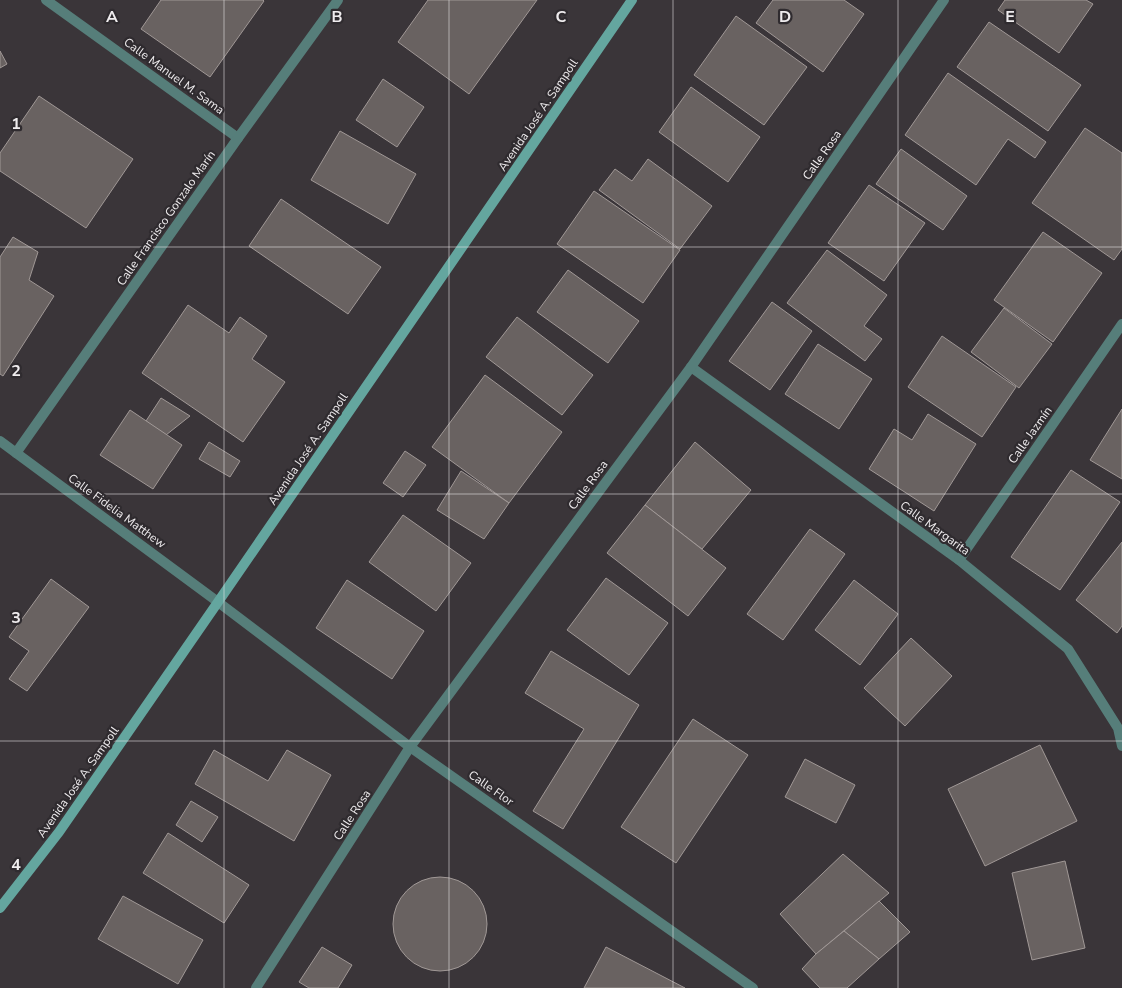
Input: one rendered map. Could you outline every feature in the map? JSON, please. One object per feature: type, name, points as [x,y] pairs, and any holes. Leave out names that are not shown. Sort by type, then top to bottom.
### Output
[{"type":"street","name":"Calle Manuel M. Sama","points":[[46,0],[238,138]]},
{"type":"street","name":"Calle Francisco Gonzalo Marín","points":[[16,452],[338,0]]},
{"type":"street","name":"Avenida José A. Sampoll","points":[[0,908],[59,832],[632,0]]},
{"type":"street","name":"Calle Rosa","points":[[256,988],[410,747],[691,367],[944,0]]},
{"type":"street","name":"Calle Jazmín","points":[[959,560],[1122,324]]},
{"type":"street","name":"Calle Margarita","points":[[691,367],[959,560],[1068,649],[1118,728],[1122,746]]},
{"type":"street","name":"Calle Fidelia Matthew","points":[[0,441],[218,602]]},
{"type":"street","name":"Calle Flor","points":[[218,602],[410,747],[754,988]]},
{"type":"building","points":[[161,0],[264,1],[210,77],[141,29]]},
{"type":"building","points":[[428,0],[537,0],[469,94],[398,42]]},
{"type":"building","points":[[773,0],[844,0],[864,14],[823,72],[756,23]]},
{"type":"building","points":[[1005,0],[1086,0],[1093,4],[1059,53],[998,10]]},
{"type":"building","points":[[736,16],[807,67],[764,125],[694,75]]},
{"type":"building","points":[[989,22],[1081,85],[1048,131],[957,67]]},
{"type":"building","points":[[0,51],[7,64],[0,68]]},
{"type":"building","points":[[948,73],[1046,142],[1035,158],[1008,139],[976,185],[905,135]]},
{"type":"building","points":[[383,79],[424,107],[397,147],[356,120]]},
{"type":"building","points":[[691,87],[760,137],[728,182],[659,132]]},
{"type":"building","points":[[39,96],[133,159],[86,228],[0,171],[0,153]]},
{"type":"building","points":[[1085,128],[1122,153],[1122,249],[1114,260],[1032,203]]},
{"type":"building","points":[[340,131],[416,174],[388,224],[311,180]]},
{"type":"building","points":[[901,149],[967,196],[943,230],[876,184]]},
{"type":"building","points":[[648,159],[712,206],[680,249],[599,190],[615,169],[632,181]]},
{"type":"building","points":[[869,185],[925,223],[884,281],[828,243]]},
{"type":"building","points":[[594,191],[680,250],[643,303],[557,244]]},
{"type":"building","points":[[281,199],[381,267],[348,314],[249,246]]},
{"type":"building","points":[[1043,232],[1102,273],[1053,342],[994,300]]},
{"type":"building","points":[[13,237],[38,252],[29,280],[54,296],[3,376],[0,374],[0,257]]},
{"type":"building","points":[[827,250],[887,295],[864,326],[882,339],[865,361],[787,303]]},
{"type":"building","points":[[568,270],[639,321],[608,363],[537,312]]},
{"type":"building","points":[[772,302],[812,331],[770,390],[729,361]]},
{"type":"building","points":[[188,305],[229,333],[240,317],[267,336],[252,359],[285,382],[243,442],[142,373]]},
{"type":"building","points":[[1004,308],[1052,344],[1019,388],[971,352]]},
{"type":"building","points":[[517,317],[593,375],[562,415],[486,357]]},
{"type":"building","points":[[942,336],[1016,387],[982,437],[908,387]]},
{"type":"building","points":[[818,344],[872,379],[839,429],[785,394]]},
{"type":"building","points":[[485,375],[562,432],[509,503],[432,447]]},
{"type":"building","points":[[161,398],[190,416],[166,435],[146,421]]},
{"type":"building","points":[[1122,409],[1122,479],[1090,460]]},
{"type":"building","points":[[130,410],[182,445],[153,489],[100,455]]},
{"type":"building","points":[[928,414],[976,444],[934,511],[869,469],[894,429],[912,440]]},
{"type":"building","points":[[209,442],[240,461],[230,477],[199,459]]},
{"type":"building","points":[[695,442],[751,490],[702,549],[645,505]]},
{"type":"building","points":[[405,451],[426,465],[403,497],[383,483]]},
{"type":"building","points":[[1071,470],[1120,502],[1060,590],[1011,557]]},
{"type":"building","points":[[461,471],[509,503],[484,539],[437,510]]},
{"type":"building","points":[[645,505],[726,568],[688,616],[607,553]]},
{"type":"building","points":[[403,515],[471,563],[436,611],[369,562]]},
{"type":"building","points":[[810,529],[845,554],[783,640],[747,614]]},
{"type":"building","points":[[1122,542],[1122,626],[1117,633],[1076,600]]},
{"type":"building","points":[[606,578],[668,623],[629,675],[567,630]]},
{"type":"building","points":[[51,579],[89,607],[27,691],[9,679],[29,651],[9,637]]},
{"type":"building","points":[[347,580],[424,631],[392,679],[316,628]]},
{"type":"building","points":[[854,580],[898,614],[860,665],[815,630]]},
{"type":"building","points":[[911,638],[952,676],[905,726],[864,688]]},
{"type":"building","points":[[551,651],[639,705],[563,829],[533,811],[584,729],[525,693]]},
{"type":"building","points":[[693,719],[748,755],[676,863],[621,827]]},
{"type":"building","points":[[1040,745],[1077,821],[985,866],[948,789]]},
{"type":"building","points":[[214,750],[268,781],[287,750],[331,775],[294,841],[195,784]]},
{"type":"building","points":[[805,759],[855,785],[836,823],[785,797]]},
{"type":"building","points":[[191,801],[218,817],[202,842],[176,825]]},
{"type":"building","points":[[168,833],[249,885],[224,923],[143,873]]},
{"type":"building","points":[[843,854],[889,893],[816,954],[780,914]]},
{"type":"building","points":[[1065,861],[1085,948],[1032,960],[1012,873]]},
{"type":"building","points":[[440,877],[458,880],[473,891],[484,906],[487,924],[484,942],[473,957],[458,968],[440,971],[422,968],[407,957],[396,942],[393,924],[396,906],[407,891],[422,880]]},
{"type":"building","points":[[123,896],[203,940],[178,984],[98,939]]},
{"type":"building","points":[[879,901],[910,932],[879,959],[844,931]]},
{"type":"building","points":[[844,931],[879,959],[847,988],[820,988],[802,969],[816,954]]},
{"type":"building","points":[[322,947],[352,965],[338,988],[309,988],[299,982]]},
{"type":"building","points":[[606,947],[685,988],[584,988]]}]
